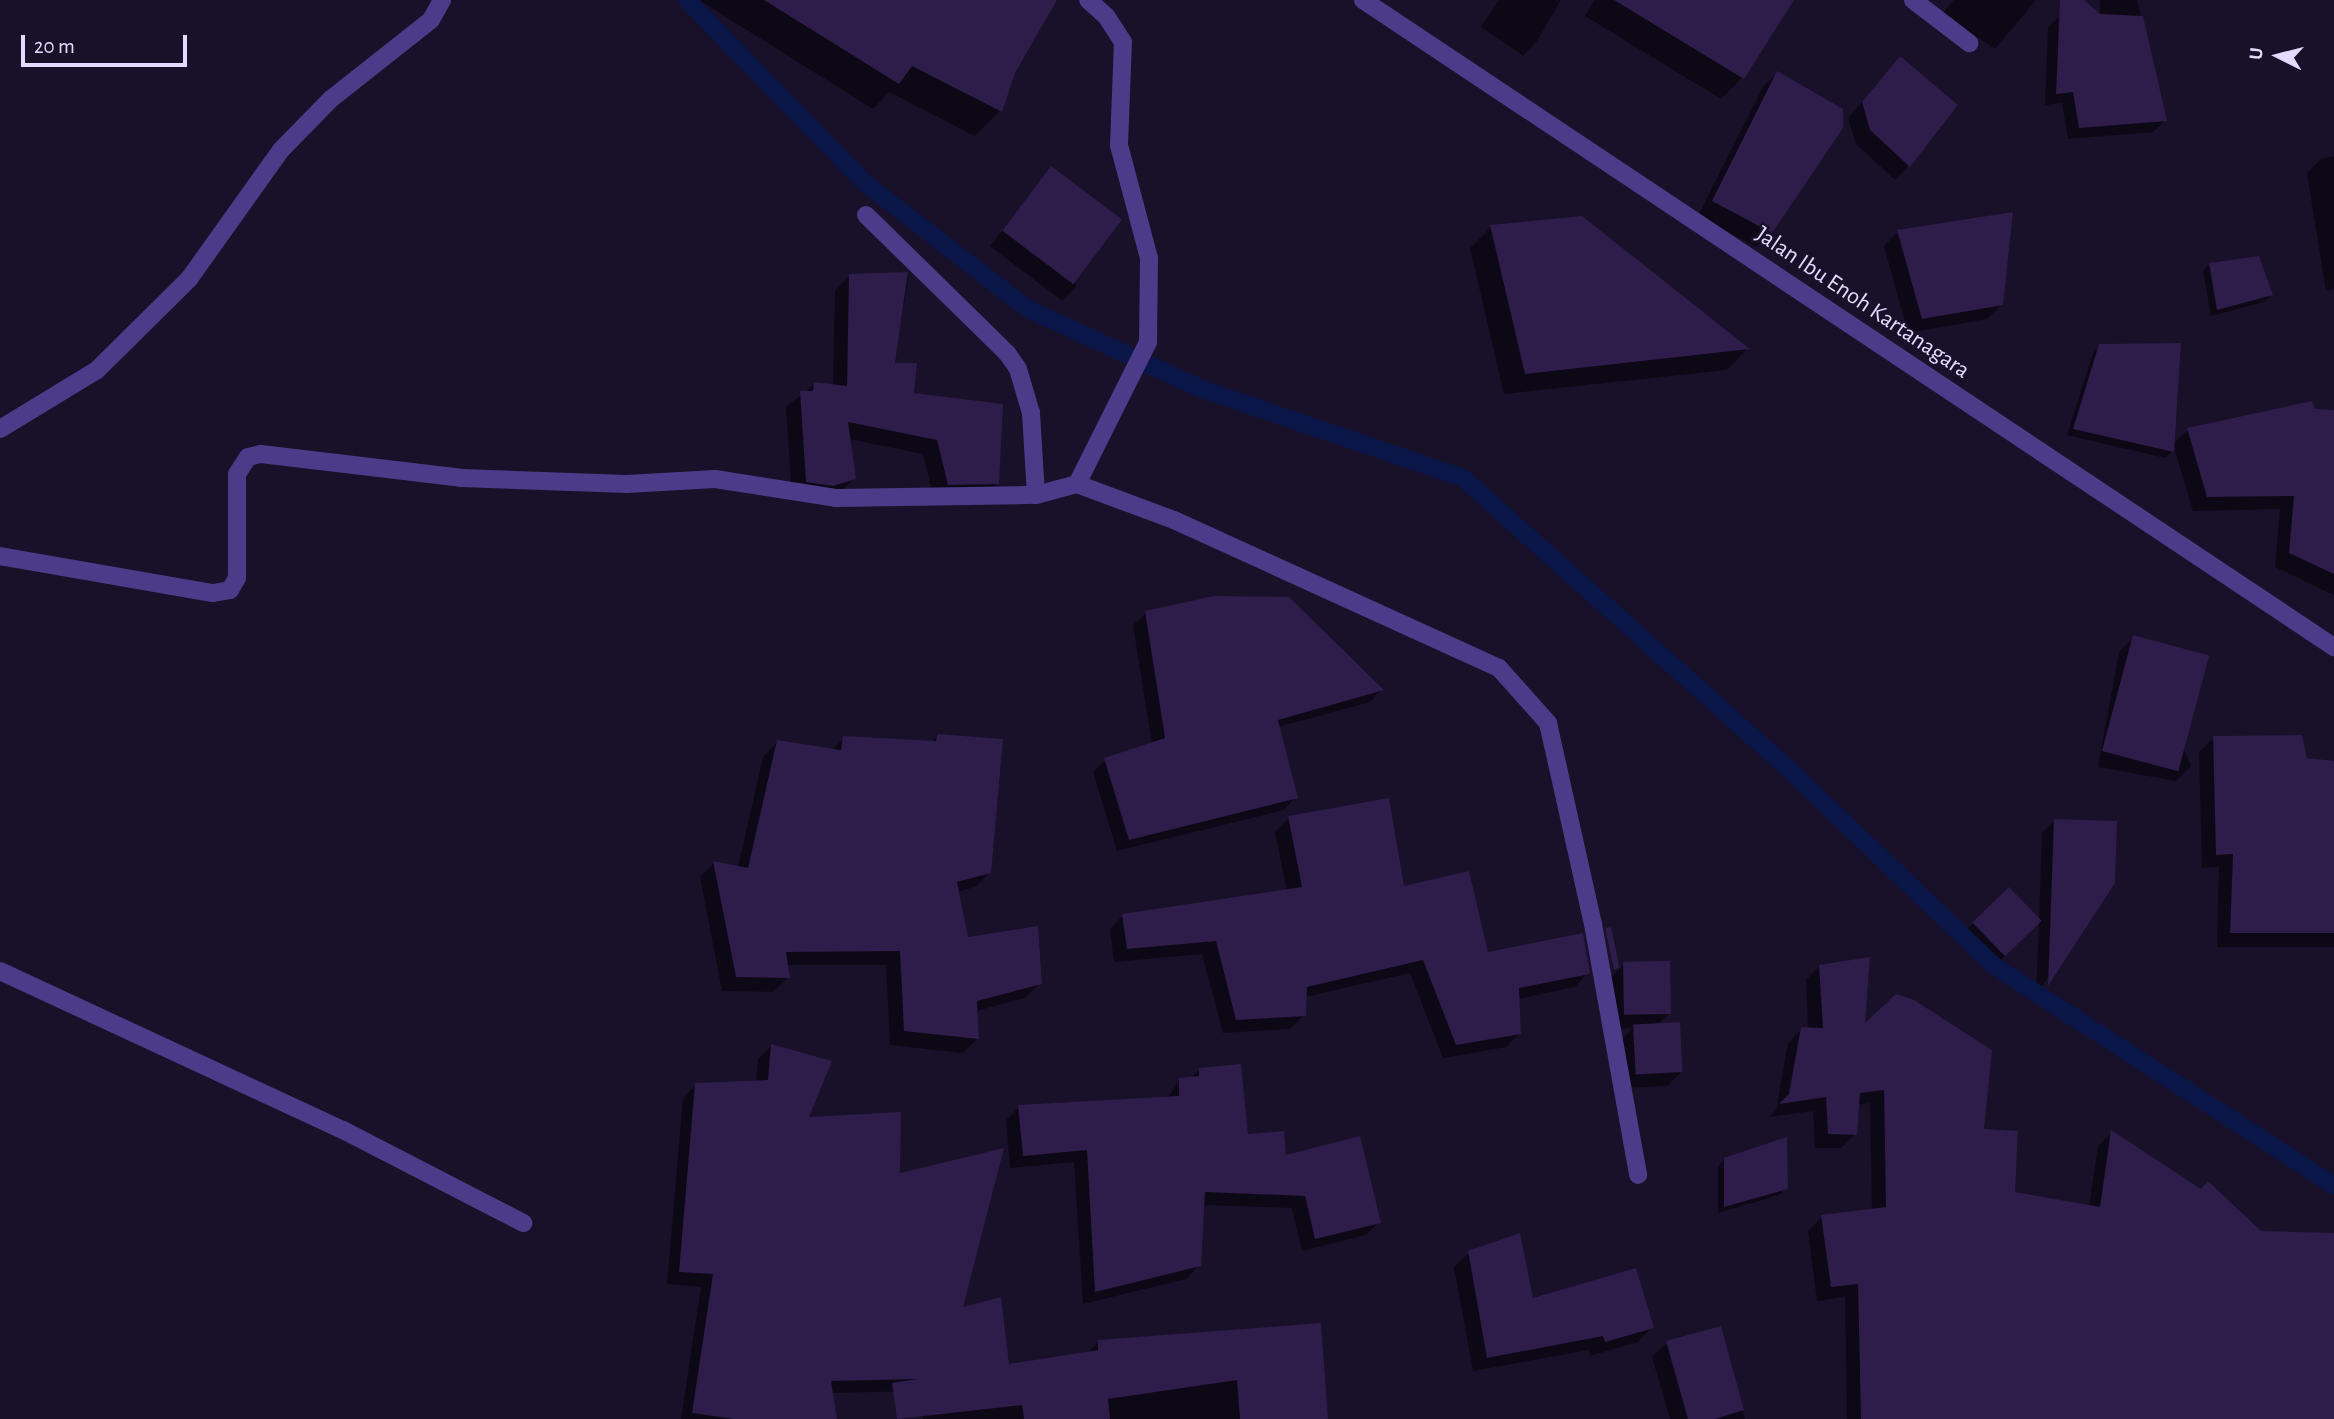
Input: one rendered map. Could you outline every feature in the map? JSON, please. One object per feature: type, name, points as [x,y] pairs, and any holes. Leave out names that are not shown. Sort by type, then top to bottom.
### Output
[{"type":"street","points":[[0,429],[106,361],[189,279],[281,150],[331,99],[432,20],[442,0]]},
{"type":"street","points":[[1077,484],[1121,401],[1148,342],[1149,258],[1119,145],[1123,42],[1107,16],[1088,0]]},
{"type":"street","name":"Jalan Ibu Enoh Kartanagara","points":[[1363,0],[2334,646]]},
{"type":"street","points":[[1913,0],[1969,43]]},
{"type":"street","points":[[866,215],[1007,353],[1018,369],[1031,413],[1036,495]]},
{"type":"street","points":[[0,556],[213,593],[230,590],[237,578],[237,474],[248,457],[261,454],[461,478],[627,484],[715,479],[836,498],[1036,495],[1077,484],[1174,520],[1499,668],[1548,723],[1593,924],[1638,1175]]},
{"type":"street","points":[[0,971],[343,1130],[523,1223]]},
{"type":"building","points":[[764,0],[1057,0],[1015,73],[1002,112],[912,66],[899,84]]},
{"type":"building","points":[[1614,0],[1794,0],[1744,79]]},
{"type":"building","points":[[2060,0],[2084,0],[2100,14],[2143,16],[2167,121],[2079,128],[2073,92],[2056,94]]},
{"type":"building","points":[[1900,56],[1958,105],[1910,167],[1870,130],[1862,102]]},
{"type":"building","points":[[1777,71],[1843,109],[1843,128],[1772,233],[1712,201]]},
{"type":"building","points":[[1051,166],[1122,220],[1073,284],[1002,231]]},
{"type":"building","points":[[2013,212],[2003,305],[1922,319],[1897,230]]},
{"type":"building","points":[[1582,216],[1750,349],[1525,374],[1490,225]]},
{"type":"building","points":[[2259,256],[2273,295],[2217,310],[2209,263]]},
{"type":"building","points":[[908,272],[895,363],[917,363],[914,393],[1003,404],[999,484],[948,485],[937,440],[848,422],[856,479],[833,486],[806,482],[800,391],[813,391],[814,382],[847,386],[849,274]]},
{"type":"building","points":[[2181,343],[2174,452],[2073,429],[2099,344]]},
{"type":"building","points":[[2312,401],[2315,409],[2334,410],[2334,574],[2289,553],[2294,496],[2207,497],[2187,428]]},
{"type":"building","points":[[1214,596],[1289,597],[1384,690],[1278,720],[1298,798],[1129,840],[1104,758],[1165,738],[1145,611]]},
{"type":"building","points":[[2133,635],[2209,655],[2178,771],[2102,751]]},
{"type":"building","points":[[937,734],[1003,739],[991,873],[957,882],[968,937],[1038,926],[1042,984],[977,1001],[979,1039],[904,1031],[900,951],[786,952],[790,978],[736,977],[713,861],[748,868],[777,740],[841,750],[843,736],[936,741]]},
{"type":"building","points":[[2302,735],[2307,758],[2334,761],[2334,933],[2230,933],[2233,854],[2216,855],[2213,736]]},
{"type":"building","points":[[1389,798],[1404,886],[1469,871],[1488,952],[1583,933],[1590,974],[1519,988],[1521,1034],[1456,1045],[1423,960],[1307,987],[1306,1016],[1236,1020],[1216,941],[1127,949],[1122,914],[1302,887],[1288,816]]},
{"type":"building","points":[[2054,819],[2117,821],[2115,883],[2048,986]]},
{"type":"building","points":[[2009,887],[2042,921],[2005,956],[1972,922]]},
{"type":"building","points":[[1611,927],[1620,968],[1614,969],[1605,928]]},
{"type":"building","points":[[1870,957],[1865,1023],[1896,994],[1914,1000],[1992,1050],[1984,1129],[2018,1131],[2015,1192],[2100,1207],[2111,1130],[2201,1189],[2208,1181],[2261,1231],[2334,1233],[2334,1419],[1861,1419],[1858,1284],[1831,1287],[1821,1215],[1886,1207],[1884,1090],[1860,1093],[1857,1135],[1828,1134],[1826,1097],[1779,1104],[1789,1094],[1801,1027],[1823,1028],[1819,965]]},
{"type":"building","points":[[1670,961],[1671,1014],[1624,1015],[1623,962]]},
{"type":"building","points":[[1680,1022],[1683,1072],[1636,1074],[1633,1024]]},
{"type":"building","points":[[771,1044],[832,1061],[809,1117],[901,1112],[900,1173],[1004,1148],[963,1307],[1001,1297],[1009,1364],[1098,1350],[1098,1340],[1321,1323],[1328,1419],[1240,1419],[1237,1380],[1108,1399],[1110,1419],[1024,1419],[1022,1405],[897,1419],[892,1383],[917,1379],[831,1381],[837,1419],[734,1419],[692,1413],[713,1274],[679,1272],[695,1083],[768,1080]]},
{"type":"building","points":[[1241,1064],[1248,1134],[1284,1131],[1286,1155],[1360,1136],[1381,1223],[1315,1239],[1305,1196],[1205,1192],[1201,1266],[1095,1292],[1087,1150],[1023,1156],[1018,1105],[1179,1096],[1179,1078],[1199,1076],[1199,1068]]},
{"type":"building","points":[[1787,1137],[1788,1189],[1724,1207],[1724,1158]]},
{"type":"building","points":[[1520,1233],[1533,1298],[1636,1268],[1654,1328],[1605,1342],[1603,1336],[1487,1358],[1468,1251]]},
{"type":"building","points":[[1721,1326],[1744,1410],[1715,1419],[1688,1419],[1666,1341]]},
{"type":"waterway","points":[[687,0],[865,183],[1028,309],[1202,389],[1463,478],[1797,777],[1993,965],[2334,1186]]}]
